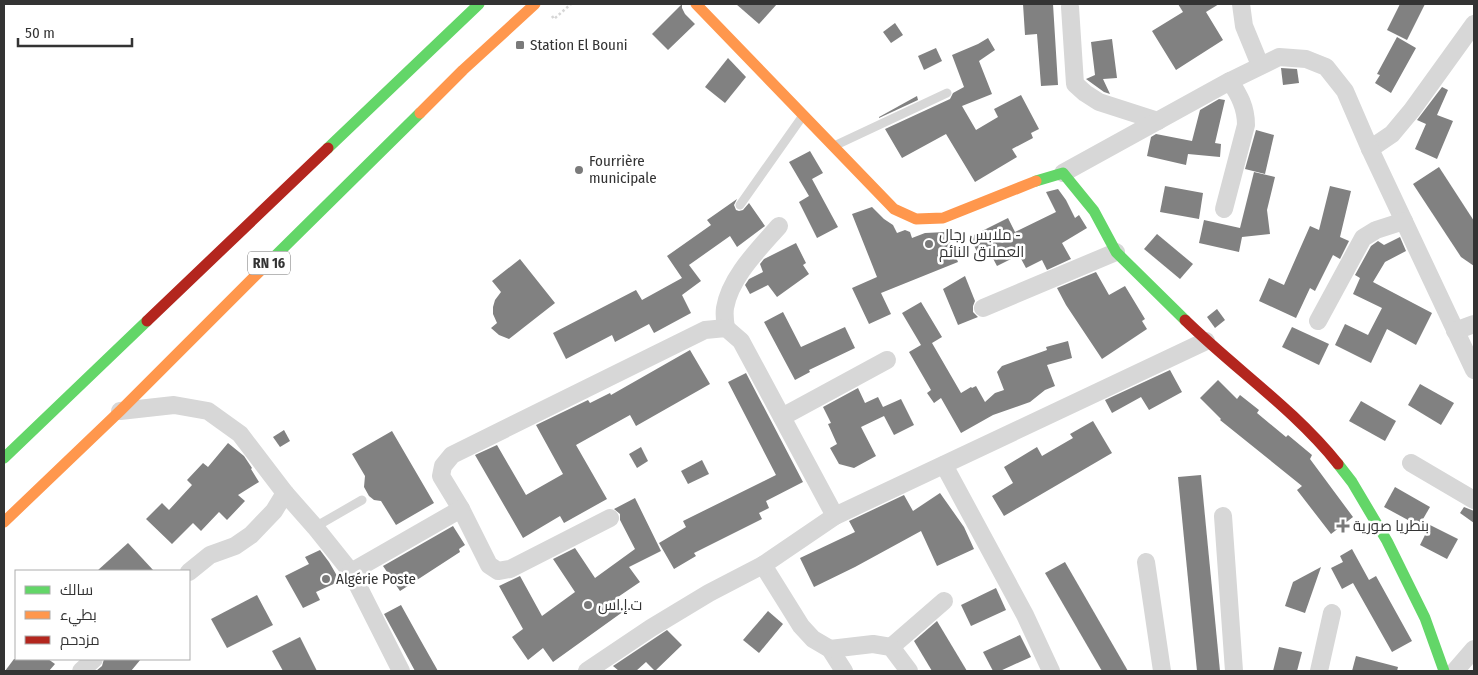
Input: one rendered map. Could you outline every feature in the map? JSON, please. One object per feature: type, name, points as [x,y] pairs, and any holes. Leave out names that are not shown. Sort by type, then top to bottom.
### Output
[{"type":"main road","name":"RN 16","points":[[4,458],[479,4]]},
{"type":"main road","name":"RN 16","points":[[4,522],[120,411],[463,70],[535,4]]},
{"type":"main road","points":[[696,4],[894,209],[916,218],[943,218],[1043,178],[1063,173],[1094,212],[1116,252],[1206,341],[1262,388],[1320,442],[1352,482],[1387,541],[1425,618],[1444,671]]},
{"type":"street","points":[[1241,4],[1244,26],[1260,66]]},
{"type":"street","points":[[1070,7],[1075,84],[1099,102],[1158,121]]},
{"type":"street","points":[[1370,149],[1392,134],[1412,110],[1474,24]]},
{"type":"street","points":[[1063,173],[1230,81],[1278,57],[1306,59],[1326,67],[1345,91],[1370,149],[1474,370]]},
{"type":"street","points":[[1224,209],[1246,125],[1246,114],[1242,100],[1230,81]]},
{"type":"street","points":[[1318,321],[1363,238],[1376,230],[1404,221]]},
{"type":"street","points":[[779,226],[750,259],[730,290],[725,309],[726,328],[741,341],[835,516]]},
{"type":"street","points":[[983,308],[1116,252]]},
{"type":"street","points":[[1455,331],[1474,324]]},
{"type":"street","points":[[610,518],[510,569],[498,571],[489,565],[461,509],[441,476],[443,466],[452,455],[705,330],[726,328]]},
{"type":"street","points":[[587,671],[667,618],[762,565],[835,516],[1206,341]]},
{"type":"street","points":[[782,416],[887,360]]},
{"type":"street","points":[[120,411],[174,405],[208,411],[240,434],[285,493],[351,572],[401,671]]},
{"type":"street","points":[[1412,463],[1474,500]]},
{"type":"street","points":[[944,465],[1025,615],[1051,671]]},
{"type":"street","points":[[190,571],[210,555],[235,546],[252,535],[274,511],[285,493]]},
{"type":"street","points":[[351,572],[461,509]]},
{"type":"street","points":[[1223,516],[1234,671]]},
{"type":"street","points":[[1146,562],[1162,671]]},
{"type":"street","points":[[762,565],[801,626],[812,639],[830,649],[844,671]]},
{"type":"street","points":[[891,647],[944,601]]},
{"type":"street","points":[[1319,671],[1332,614]]},
{"type":"street","points":[[830,649],[873,644],[891,647],[909,671]]},
{"type":"street","points":[[1455,671],[1474,648]]},
{"type":"street","points":[[81,671],[93,660]]},
{"type":"lane","points":[[834,146],[947,93]]},
{"type":"lane","points":[[740,205],[804,115]]},
{"type":"lane","points":[[315,527],[362,500]]},
{"type":"path","points":[[554,19],[571,4]]},
{"type":"building","points":[[682,4],[685,14],[695,24],[668,50],[652,34]]},
{"type":"building","points":[[736,4],[777,4],[759,24]]},
{"type":"building","points":[[1023,4],[1053,4],[1058,85],[1041,86],[1037,34],[1025,35]]},
{"type":"building","points":[[1178,4],[1219,4],[1206,12],[1223,40],[1176,70],[1152,31],[1183,12]]},
{"type":"building","points":[[1400,4],[1425,4],[1407,40],[1387,30]]},
{"type":"building","points":[[895,23],[903,35],[891,43],[883,32]]},
{"type":"building","points":[[1397,37],[1416,48],[1391,93],[1375,83],[1380,75],[1377,74]]},
{"type":"building","points":[[988,38],[995,50],[979,61],[992,94],[962,106],[976,130],[998,117],[994,109],[1021,95],[1039,129],[1031,133],[1033,138],[1012,149],[1017,157],[975,182],[946,134],[902,158],[885,129],[950,99],[953,93],[964,87],[952,55]]},
{"type":"building","points":[[1112,39],[1117,78],[1103,79],[1110,94],[1086,79],[1095,75],[1091,42]]},
{"type":"building","points":[[936,48],[942,61],[924,70],[918,56]]},
{"type":"building","points":[[728,58],[746,77],[725,103],[705,87]]},
{"type":"building","points":[[1281,68],[1297,69],[1299,83],[1283,85]]},
{"type":"building","points":[[1442,87],[1448,90],[1437,115],[1453,121],[1437,159],[1415,149],[1426,124],[1417,120]]},
{"type":"building","points":[[917,96],[918,100],[879,118],[879,117]]},
{"type":"building","points":[[1219,99],[1225,100],[1215,143],[1221,144],[1220,157],[1188,154],[1186,165],[1147,156],[1151,137],[1156,134],[1192,141],[1200,110]]},
{"type":"building","points":[[1256,130],[1274,135],[1265,174],[1245,169]]},
{"type":"building","points":[[810,151],[823,173],[812,179],[838,227],[817,238],[799,202],[809,196],[789,162]]},
{"type":"building","points":[[1439,167],[1474,221],[1474,266],[1461,257],[1413,184]]},
{"type":"building","points":[[1254,172],[1275,177],[1267,210],[1270,234],[1242,237],[1239,252],[1199,243],[1204,220],[1240,228]]},
{"type":"building","points":[[1165,186],[1203,193],[1199,219],[1160,212]]},
{"type":"building","points":[[1330,186],[1351,191],[1340,237],[1349,241],[1340,259],[1333,255],[1315,291],[1310,288],[1296,318],[1259,301],[1269,278],[1284,285],[1310,226],[1319,230]]},
{"type":"building","points":[[1058,189],[1075,218],[1079,215],[1087,228],[1062,243],[1071,259],[1047,270],[1042,260],[1026,268],[1019,255],[997,266],[988,249],[978,254],[970,237],[1008,218],[1015,232],[1056,212],[1046,192]]},
{"type":"building","points":[[737,199],[734,205],[736,210],[743,210],[749,203],[765,226],[737,247],[730,236],[689,265],[701,281],[682,295],[691,313],[654,333],[649,324],[615,342],[612,335],[566,359],[553,333],[636,290],[642,300],[682,278],[667,256],[711,225],[707,220]]},
{"type":"building","points":[[872,207],[893,225],[897,233],[905,230],[910,232],[912,238],[925,233],[946,232],[958,262],[881,293],[891,314],[869,324],[852,288],[877,277],[852,214]]},
{"type":"building","points":[[1157,234],[1193,264],[1180,279],[1144,249]]},
{"type":"building","points":[[1400,237],[1406,251],[1385,262],[1373,282],[1432,313],[1416,345],[1387,329],[1371,363],[1335,345],[1345,324],[1368,335],[1382,308],[1353,294],[1360,278],[1355,275],[1371,246],[1378,241],[1384,245]]},
{"type":"building","points":[[796,243],[806,263],[803,265],[809,274],[777,297],[768,285],[750,294],[745,285],[749,279],[763,272],[760,264],[764,259]]},
{"type":"building","points":[[520,259],[555,303],[509,339],[499,335],[491,328],[497,323],[493,314],[493,307],[495,300],[501,292],[492,281]]},
{"type":"building","points":[[1096,272],[1109,295],[1125,286],[1145,319],[1142,321],[1147,329],[1102,359],[1057,288]]},
{"type":"building","points":[[965,276],[975,301],[973,312],[978,317],[958,325],[943,289]]},
{"type":"building","points":[[921,302],[942,337],[932,343],[961,393],[976,386],[985,402],[995,393],[1004,390],[997,372],[1002,366],[1047,350],[1046,347],[1068,341],[1072,358],[1047,365],[1055,386],[1045,390],[1030,402],[993,415],[961,433],[941,398],[934,403],[927,393],[931,390],[909,352],[921,345],[902,313]]},
{"type":"building","points":[[1217,309],[1225,320],[1215,328],[1207,317]]},
{"type":"building","points":[[783,312],[801,347],[845,327],[855,348],[809,370],[810,372],[795,380],[764,322]]},
{"type":"building","points":[[1292,327],[1329,344],[1319,365],[1282,347]]},
{"type":"building","points":[[690,350],[710,384],[636,426],[630,415],[576,445],[607,499],[564,523],[560,516],[523,538],[475,455],[497,445],[526,495],[563,474],[536,425],[588,400],[590,403],[610,393],[611,395]]},
{"type":"building","points":[[1170,370],[1182,392],[1149,410],[1141,397],[1112,413],[1105,400]]},
{"type":"building","points":[[746,373],[803,482],[766,501],[769,508],[759,513],[762,519],[694,553],[696,556],[674,569],[659,543],[686,527],[683,521],[776,475],[728,382]]},
{"type":"building","points":[[1218,380],[1237,399],[1240,395],[1259,410],[1257,413],[1312,455],[1310,459],[1353,517],[1331,534],[1297,490],[1302,486],[1220,420],[1200,398]]},
{"type":"building","points":[[1420,384],[1454,403],[1441,425],[1408,405]]},
{"type":"building","points":[[858,388],[865,403],[878,397],[883,407],[901,399],[914,425],[894,435],[884,416],[861,427],[876,456],[854,468],[839,464],[830,448],[837,444],[828,424],[831,423],[823,407]]},
{"type":"building","points":[[1361,401],[1396,421],[1385,441],[1349,421]]},
{"type":"building","points":[[1093,421],[1112,453],[1004,516],[992,496],[1013,483],[1004,467],[1037,447],[1042,456],[1073,438],[1070,434]]},
{"type":"building","points":[[284,430],[290,441],[280,447],[273,437]]},
{"type":"building","points":[[392,431],[434,503],[396,525],[381,501],[374,500],[369,496],[364,487],[365,476],[352,454]]},
{"type":"building","points":[[228,443],[244,456],[259,482],[238,495],[245,501],[227,520],[219,512],[201,531],[193,523],[172,544],[146,519],[162,503],[169,510],[192,485],[187,480],[203,463],[208,467]]},
{"type":"building","points":[[641,447],[648,461],[637,468],[629,454]]},
{"type":"building","points":[[702,460],[709,474],[688,484],[681,471]]},
{"type":"building","points":[[1201,475],[1220,671],[1197,671],[1178,477]]},
{"type":"building","points":[[1395,487],[1430,507],[1419,526],[1384,507]]},
{"type":"building","points":[[940,493],[964,527],[974,549],[937,566],[921,531],[814,587],[800,558],[855,532],[849,521],[904,495],[913,511]]},
{"type":"building","points":[[635,498],[661,551],[629,567],[640,582],[615,599],[624,611],[553,662],[543,648],[528,660],[512,637],[523,629],[499,586],[520,576],[542,616],[575,592],[553,559],[575,548],[595,578],[635,549],[620,520],[620,514],[614,509]]},
{"type":"building","points":[[1464,507],[1474,511],[1474,523],[1460,513]]},
{"type":"building","points":[[1430,525],[1458,539],[1447,559],[1420,545]]},
{"type":"building","points":[[453,526],[465,545],[459,549],[460,552],[400,591],[383,566]]},
{"type":"building","points":[[128,543],[153,570],[98,570]]},
{"type":"building","points":[[1352,549],[1369,580],[1376,576],[1412,641],[1392,652],[1353,583],[1342,589],[1331,568],[1343,562],[1340,556]]},
{"type":"building","name":"Algérie Poste","points":[[320,550],[340,581],[316,592],[320,600],[303,608],[285,576],[309,564],[305,557]]},
{"type":"building","points":[[1065,562],[1128,671],[1102,671],[1045,573]]},
{"type":"building","points":[[1321,567],[1305,613],[1285,606],[1293,582]]},
{"type":"building","points":[[996,588],[1006,610],[971,626],[961,605]]},
{"type":"building","points":[[257,595],[273,625],[227,648],[211,619]]},
{"type":"building","points":[[401,605],[438,671],[415,671],[384,614]]},
{"type":"building","points":[[768,611],[783,624],[759,653],[743,640]]},
{"type":"building","points":[[937,621],[967,671],[932,671],[914,641]]},
{"type":"building","points":[[667,630],[682,645],[655,671],[646,662],[636,671],[619,671],[613,666]]},
{"type":"building","points":[[1020,635],[1031,657],[1000,671],[993,671],[983,652]]},
{"type":"building","points":[[300,637],[317,671],[283,671],[272,651]]},
{"type":"building","points":[[1279,647],[1302,652],[1297,671],[1273,671]]},
{"type":"building","points":[[1356,656],[1398,667],[1397,671],[1352,671]]},
{"type":"building","points":[[14,659],[49,660],[55,664],[49,671],[5,671]]},
{"type":"building","points":[[104,660],[140,660],[131,671],[96,671],[102,666]]},
{"type":"traffic: fast","points":[[328,148],[479,4]]},
{"type":"traffic: fast","points":[[264,267],[420,113]]},
{"type":"traffic: fast","points":[[1036,181],[1063,173],[1094,211],[1116,252],[1185,320]]},
{"type":"traffic: fast","points":[[4,458],[147,321]]},
{"type":"traffic: fast","points":[[1338,464],[1352,482],[1387,541],[1425,618],[1444,671]]},
{"type":"traffic: slow","points":[[420,113],[463,70],[535,4]]},
{"type":"traffic: slow","points":[[696,4],[894,209],[916,219],[943,218],[1036,181]]},
{"type":"traffic: slow","points":[[4,522],[120,411],[264,267]]},
{"type":"traffic: jam","points":[[147,321],[328,148]]},
{"type":"traffic: jam","points":[[1185,320],[1303,425],[1338,464]]},
{"type":"place","name":"Station El Bouni","points":[[520,45]]},
{"type":"place","name":"Fourrière municipale","points":[[579,170]]},
{"type":"place","name":"ملابس رجال - العملاق النائم","points":[[929,244]]},
{"type":"place","name":"بنطريا صورية","points":[[1343,526]]},
{"type":"place","name":"Algérie Poste","points":[[326,579]]},
{"type":"place","name":"ت.إ.اس","points":[[588,605]]}]
